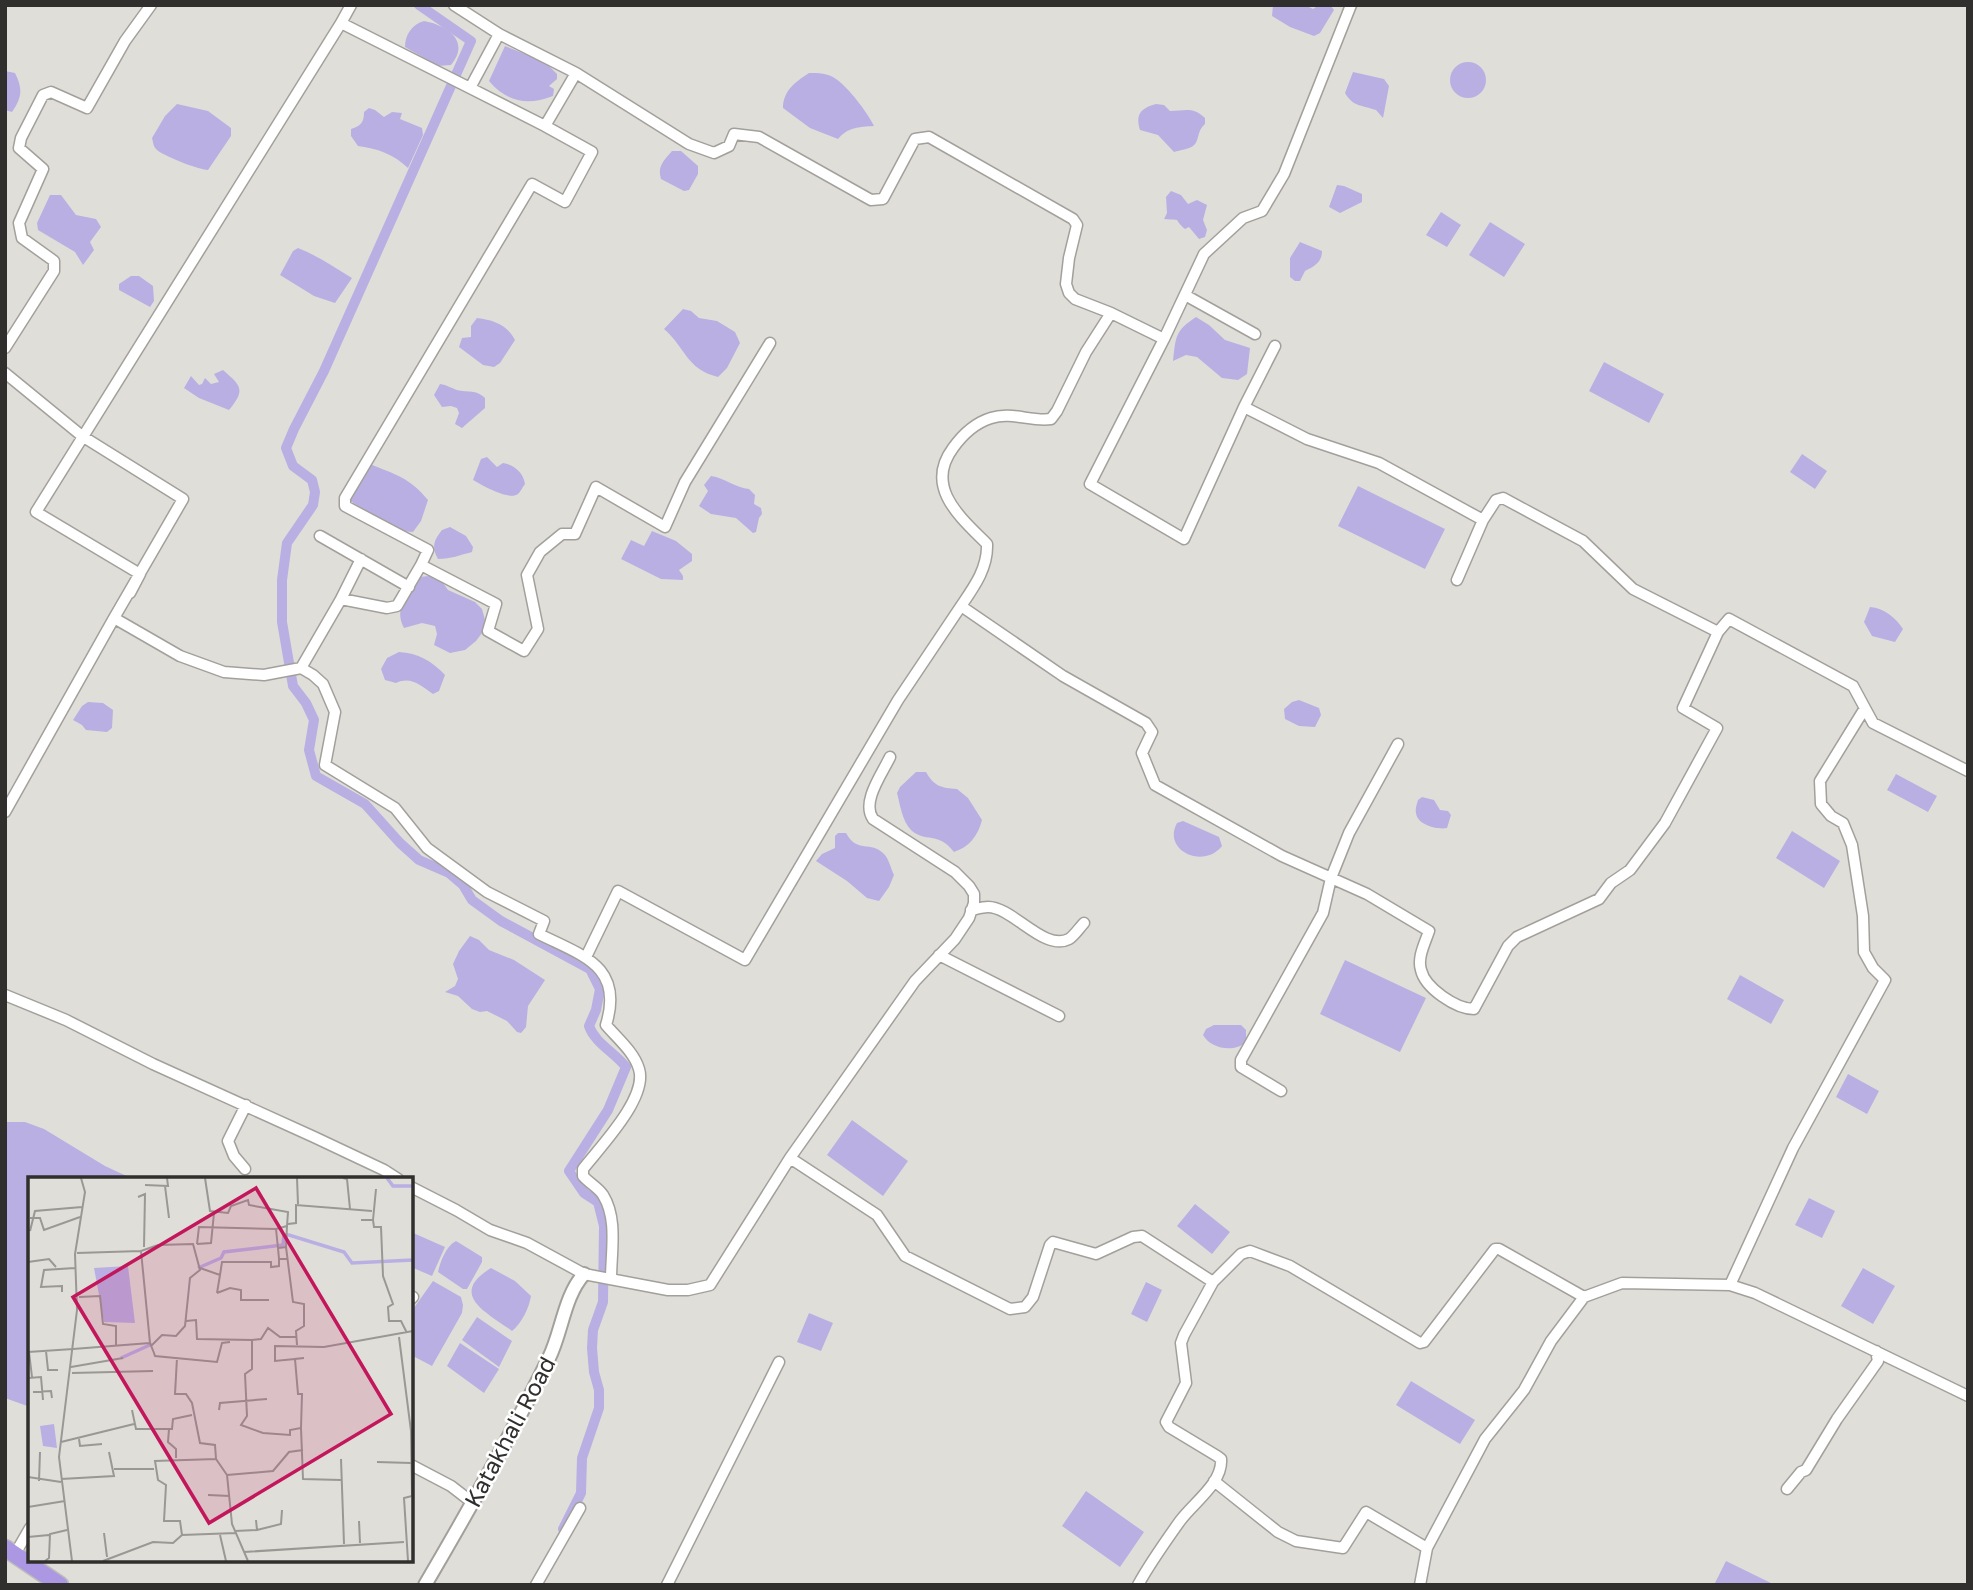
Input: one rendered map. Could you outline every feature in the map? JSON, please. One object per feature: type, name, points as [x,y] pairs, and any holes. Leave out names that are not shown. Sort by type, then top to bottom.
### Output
[{"type":"highway","points":[[9,1554],[43,1585]]},
{"type":"highway","points":[[9,1554],[60,1585]]},
{"type":"street","points":[[5,348],[54,271],[54,261],[22,238],[19,223],[43,169],[19,148],[22,138],[43,95],[51,92],[87,108],[125,41],[151,5]]},
{"type":"street","points":[[141,574],[36,512],[351,5]]},
{"type":"street","points":[[454,5],[499,34],[576,73],[689,144],[714,153],[729,146],[734,134],[759,137],[871,200],[883,199],[915,139],[929,138],[1073,219],[1077,225],[1069,258],[1066,284],[1069,293],[1075,299],[1164,338]]},
{"type":"street","points":[[1275,346],[1184,539],[1090,484],[1204,254],[1243,218],[1262,211],[1284,174],[1351,5]]},
{"type":"street","points":[[341,23],[592,152],[565,202],[532,184],[345,498],[345,506],[428,550],[409,587],[400,602],[392,608],[341,599]]},
{"type":"street","points":[[470,88],[499,34]]},
{"type":"street","points":[[545,126],[576,73]]},
{"type":"street","points":[[1185,295],[1255,334]]},
{"type":"street","points":[[586,957],[618,891],[745,960],[898,700],[984,567],[987,544],[961,519],[943,490],[942,475],[946,458],[963,435],[977,424],[993,417],[1016,416],[1040,421],[1051,419],[1086,352],[1111,313]]},
{"type":"street","points":[[421,565],[496,604],[488,631],[524,651],[538,629],[527,575],[540,552],[562,534],[575,534],[596,487],[665,527],[685,482],[769,343]]},
{"type":"street","points":[[5,373],[82,436],[183,499],[130,593]]},
{"type":"street","points":[[1244,407],[1307,439],[1380,463],[1483,520]]},
{"type":"street","points":[[1457,580],[1483,520],[1496,500],[1503,498],[1583,541],[1633,589],[1718,632]]},
{"type":"street","points":[[320,536],[409,587]]},
{"type":"street","points":[[300,668],[361,559]]},
{"type":"street","points":[[5,812],[141,574]]},
{"type":"street","points":[[961,606],[1063,676],[1146,723],[1152,732],[1142,753],[1155,785],[1282,856],[1367,894],[1429,931],[1420,959],[1421,971],[1430,985],[1465,1009],[1474,1009],[1508,946],[1517,937],[1599,899],[1611,883],[1630,870],[1665,823],[1717,728],[1683,708],[1718,632],[1729,619],[1853,686],[1873,723],[1968,772]]},
{"type":"street","points":[[114,618],[180,656],[224,672],[264,675],[300,668],[323,684],[335,712],[326,765],[395,808],[427,848],[487,892],[544,921],[539,934],[586,957],[599,968],[610,984],[611,1007],[606,1025],[632,1055],[641,1077],[637,1094],[629,1109],[583,1169],[583,1175],[602,1192],[608,1206],[612,1228],[611,1279]]},
{"type":"street","points":[[1730,1286],[1793,1148],[1885,980],[1873,968],[1864,952],[1863,916],[1852,845],[1843,822],[1831,816],[1821,804],[1820,781],[1865,708]]},
{"type":"street","points":[[1281,1091],[1247,1071],[1241,1066],[1241,1060],[1323,913],[1331,878],[1349,832],[1398,744]]},
{"type":"street","points":[[413,1189],[490,1230],[527,1243],[584,1274],[668,1290],[688,1290],[710,1285],[790,1158],[915,981],[955,939],[971,911],[974,894],[955,872],[869,813],[869,803],[890,757]]},
{"type":"street","points":[[971,911],[988,906],[1004,911],[1038,934],[1056,942],[1069,939],[1084,923]]},
{"type":"street","points":[[939,955],[1059,1016]]},
{"type":"street","points":[[5,995],[66,1020],[153,1064],[246,1105],[395,1177]]},
{"type":"street","points":[[245,1169],[234,1156],[228,1141],[246,1105]]},
{"type":"street","points":[[790,1158],[877,1215],[905,1256],[1010,1309],[1025,1307],[1033,1297],[1053,1242],[1096,1254],[1133,1237],[1142,1236],[1213,1282]]},
{"type":"street","points":[[1138,1585],[1182,1518],[1214,1481],[1222,1464],[1221,1459],[1169,1427],[1166,1422],[1186,1383],[1182,1339],[1213,1282],[1241,1254],[1250,1251],[1290,1266],[1422,1343],[1495,1250],[1499,1249],[1584,1297]]},
{"type":"street","name":"Katakhali Road","points":[[425,1585],[473,1503],[552,1352],[575,1287],[584,1274]]},
{"type":"street","points":[[1420,1585],[1427,1548],[1485,1439],[1524,1390],[1551,1341],[1584,1297],[1622,1283],[1730,1286],[1755,1293],[1968,1396]]},
{"type":"street","points":[[1787,1489],[1801,1472],[1806,1470],[1836,1419],[1878,1361],[1876,1351]]},
{"type":"street","points":[[667,1585],[779,1362]]},
{"type":"street","points":[[413,1466],[451,1486],[473,1503]]},
{"type":"street","points":[[1214,1481],[1278,1532],[1296,1541],[1343,1548],[1366,1512],[1427,1548]]},
{"type":"street","points":[[536,1585],[580,1508]]},
{"type":"street","points":[[9,1554],[28,1530]]},
{"type":"shaded area","points":[[1273,5],[1305,5],[1313,9],[1319,5],[1330,5],[1334,10],[1320,33],[1314,36],[1290,27],[1272,16]]},
{"type":"shaded area","points":[[424,21],[441,26],[454,36],[458,49],[451,65],[438,66],[405,47],[410,31]]},
{"type":"shaded area","points":[[505,46],[545,62],[557,74],[557,79],[549,86],[554,89],[553,96],[535,101],[518,100],[503,94],[489,81]]},
{"type":"shaded area","points":[[1468,62],[1481,67],[1486,80],[1481,93],[1468,98],[1455,93],[1450,80],[1455,67]]},
{"type":"shaded area","points":[[5,71],[15,73],[20,88],[18,102],[12,112],[5,110]]},
{"type":"shaded area","points":[[1353,72],[1384,79],[1389,86],[1383,118],[1376,110],[1348,98],[1345,93]]},
{"type":"shaded area","points":[[809,73],[826,74],[841,83],[874,126],[850,130],[838,139],[810,128],[783,108],[785,97],[791,88]]},
{"type":"shaded area","points":[[177,104],[208,111],[231,128],[231,136],[208,170],[172,158],[159,152],[154,146],[152,138],[165,116]]},
{"type":"shaded area","points":[[1156,104],[1164,105],[1170,111],[1192,111],[1205,118],[1205,124],[1193,146],[1174,152],[1158,135],[1140,130],[1140,113]]},
{"type":"shaded area","points":[[369,108],[384,117],[392,112],[402,113],[400,119],[422,128],[423,135],[408,168],[385,153],[358,146],[351,136],[351,129],[361,123],[364,112]]},
{"type":"shaded area","points":[[672,151],[681,151],[698,166],[698,174],[689,190],[684,191],[661,179],[661,167]]},
{"type":"shaded area","points":[[1337,185],[1362,194],[1362,202],[1340,213],[1329,207]]},
{"type":"shaded area","points":[[1171,191],[1181,195],[1188,204],[1197,200],[1207,205],[1203,220],[1207,230],[1205,237],[1199,239],[1189,227],[1185,229],[1177,220],[1164,219],[1167,213],[1166,197]]},
{"type":"shaded area","points":[[50,195],[61,195],[76,215],[96,219],[101,227],[90,242],[94,250],[83,265],[75,252],[38,230],[37,223]]},
{"type":"shaded area","points":[[1441,212],[1461,225],[1447,247],[1426,235]]},
{"type":"shaded area","points":[[1490,222],[1525,244],[1504,277],[1469,255]]},
{"type":"shaded area","points":[[1300,242],[1322,251],[1322,255],[1317,263],[1305,271],[1300,281],[1295,281],[1290,277],[1290,258]]},
{"type":"shaded area","points":[[298,248],[352,278],[335,303],[314,296],[280,275],[293,251]]},
{"type":"shaded area","points":[[131,276],[139,276],[153,286],[154,301],[150,307],[119,290],[119,284]]},
{"type":"shaded area","points":[[683,309],[691,311],[699,318],[717,321],[735,332],[740,343],[727,368],[718,377],[699,369],[664,329]]},
{"type":"shaded area","points":[[1196,317],[1225,340],[1250,348],[1247,374],[1238,380],[1222,378],[1197,357],[1186,355],[1173,361],[1178,335],[1184,326]]},
{"type":"shaded area","points":[[477,318],[499,324],[515,340],[500,363],[494,367],[483,365],[459,347],[462,338],[471,337],[471,326]]},
{"type":"shaded area","points":[[1604,362],[1664,394],[1649,423],[1589,391]]},
{"type":"shaded area","points":[[223,370],[239,388],[238,397],[229,410],[199,398],[184,388],[191,376],[199,385],[205,378],[211,384],[219,382],[214,374]]},
{"type":"shaded area","points":[[440,384],[478,393],[485,398],[485,408],[462,428],[455,424],[459,413],[457,408],[442,407],[434,395]]},
{"type":"shaded area","points":[[1802,454],[1827,471],[1815,489],[1790,472]]},
{"type":"shaded area","points":[[487,457],[497,467],[503,463],[511,465],[520,473],[525,484],[519,494],[502,494],[473,480],[481,459]]},
{"type":"shaded area","points":[[370,464],[408,481],[428,500],[421,521],[413,532],[401,531],[350,501]]},
{"type":"shaded area","points":[[711,476],[749,489],[755,495],[754,504],[761,508],[762,514],[756,532],[753,533],[736,518],[711,514],[699,506],[708,491],[704,485]]},
{"type":"shaded area","points":[[1358,486],[1445,529],[1425,569],[1338,526]]},
{"type":"shaded area","points":[[450,527],[466,536],[473,547],[472,552],[438,559],[435,540],[442,530]]},
{"type":"shaded area","points":[[652,531],[676,541],[692,554],[692,561],[679,570],[683,580],[661,579],[621,559],[631,540],[644,546]]},
{"type":"shaded area","points":[[429,576],[443,583],[448,590],[475,602],[482,609],[485,620],[482,633],[465,650],[450,653],[434,645],[437,634],[435,626],[422,623],[404,628],[400,614],[403,601],[419,577]]},
{"type":"shaded area","points":[[1870,607],[1893,617],[1903,629],[1895,642],[1872,636],[1864,622]]},
{"type":"shaded area","points":[[399,652],[418,656],[440,670],[445,675],[439,691],[433,694],[411,681],[396,683],[385,680],[381,669],[387,658]]},
{"type":"shaded area","points":[[1299,700],[1319,708],[1321,715],[1315,727],[1299,726],[1285,719],[1284,709]]},
{"type":"shaded area","points":[[88,702],[103,703],[113,710],[112,728],[107,732],[86,730],[73,720]]},
{"type":"shaded area","points":[[916,772],[926,772],[938,785],[957,789],[968,798],[982,820],[975,836],[964,847],[954,852],[937,839],[916,834],[905,822],[897,793]]},
{"type":"shaded area","points":[[1896,774],[1937,796],[1928,812],[1887,790]]},
{"type":"shaded area","points":[[1422,797],[1434,800],[1440,810],[1448,811],[1451,815],[1447,828],[1434,827],[1420,821],[1416,809],[1418,800]]},
{"type":"shaded area","points":[[1183,821],[1219,837],[1222,846],[1205,856],[1187,854],[1175,841],[1174,833],[1177,823]]},
{"type":"shaded area","points":[[1792,831],[1840,861],[1824,888],[1776,858]]},
{"type":"shaded area","points":[[838,833],[846,833],[855,843],[884,854],[894,875],[879,901],[867,898],[816,861],[822,854],[835,848],[835,836]]},
{"type":"shaded area","points":[[470,936],[479,940],[489,950],[514,960],[545,980],[528,1006],[526,1027],[521,1033],[507,1021],[487,1011],[472,1009],[458,996],[445,992],[455,986],[458,979],[453,964]]},
{"type":"shaded area","points":[[1345,960],[1426,998],[1400,1052],[1320,1014]]},
{"type":"shaded area","points":[[1740,975],[1784,1000],[1771,1024],[1727,999]]},
{"type":"shaded area","points":[[1214,1025],[1241,1025],[1246,1030],[1246,1042],[1235,1048],[1211,1044],[1203,1035],[1206,1029]]},
{"type":"shaded area","points":[[1848,1074],[1879,1091],[1867,1114],[1836,1097]]},
{"type":"shaded area","points":[[852,1120],[908,1161],[883,1196],[827,1155]]},
{"type":"shaded area","points":[[25,1122],[44,1129],[105,1166],[129,1177],[28,1177],[28,1406],[5,1398],[5,1124]]},
{"type":"shaded area","points":[[1809,1198],[1835,1211],[1822,1238],[1795,1225]]},
{"type":"shaded area","points":[[1195,1204],[1230,1232],[1212,1254],[1177,1226]]},
{"type":"shaded area","points":[[413,1233],[445,1247],[432,1276],[413,1268]]},
{"type":"shaded area","points":[[456,1241],[482,1257],[482,1262],[467,1289],[438,1272],[446,1250]]},
{"type":"shaded area","points":[[491,1268],[515,1281],[531,1296],[524,1315],[512,1331],[483,1310],[472,1295],[472,1287],[478,1278]]},
{"type":"shaded area","points":[[1863,1268],[1895,1286],[1873,1324],[1841,1306]]},
{"type":"shaded area","points":[[433,1281],[461,1297],[462,1313],[432,1366],[413,1356],[413,1309]]},
{"type":"shaded area","points":[[1146,1282],[1162,1290],[1147,1322],[1131,1314]]},
{"type":"shaded area","points":[[809,1313],[833,1323],[821,1351],[797,1342]]},
{"type":"shaded area","points":[[477,1317],[512,1341],[499,1367],[462,1340]]},
{"type":"shaded area","points":[[460,1343],[499,1369],[484,1393],[447,1366]]},
{"type":"shaded area","points":[[1411,1381],[1475,1420],[1460,1444],[1396,1405]]},
{"type":"shaded area","points":[[1086,1491],[1144,1532],[1120,1567],[1062,1526]]},
{"type":"shaded area","points":[[1726,1561],[1775,1585],[1714,1585]]},
{"type":"waterway","points":[[419,5],[471,41],[324,371],[286,448],[293,466],[312,480],[315,492],[313,505],[287,543],[282,580],[282,622],[293,686],[306,703],[314,720],[309,750],[316,776],[365,804],[419,860],[449,873],[463,885],[472,900],[501,921],[590,969],[600,989],[596,1010],[589,1026],[596,1037],[626,1067],[608,1110],[569,1171],[584,1193],[598,1202],[604,1226],[603,1302],[593,1330],[592,1348],[599,1408],[582,1458],[581,1493],[563,1529]]}]
